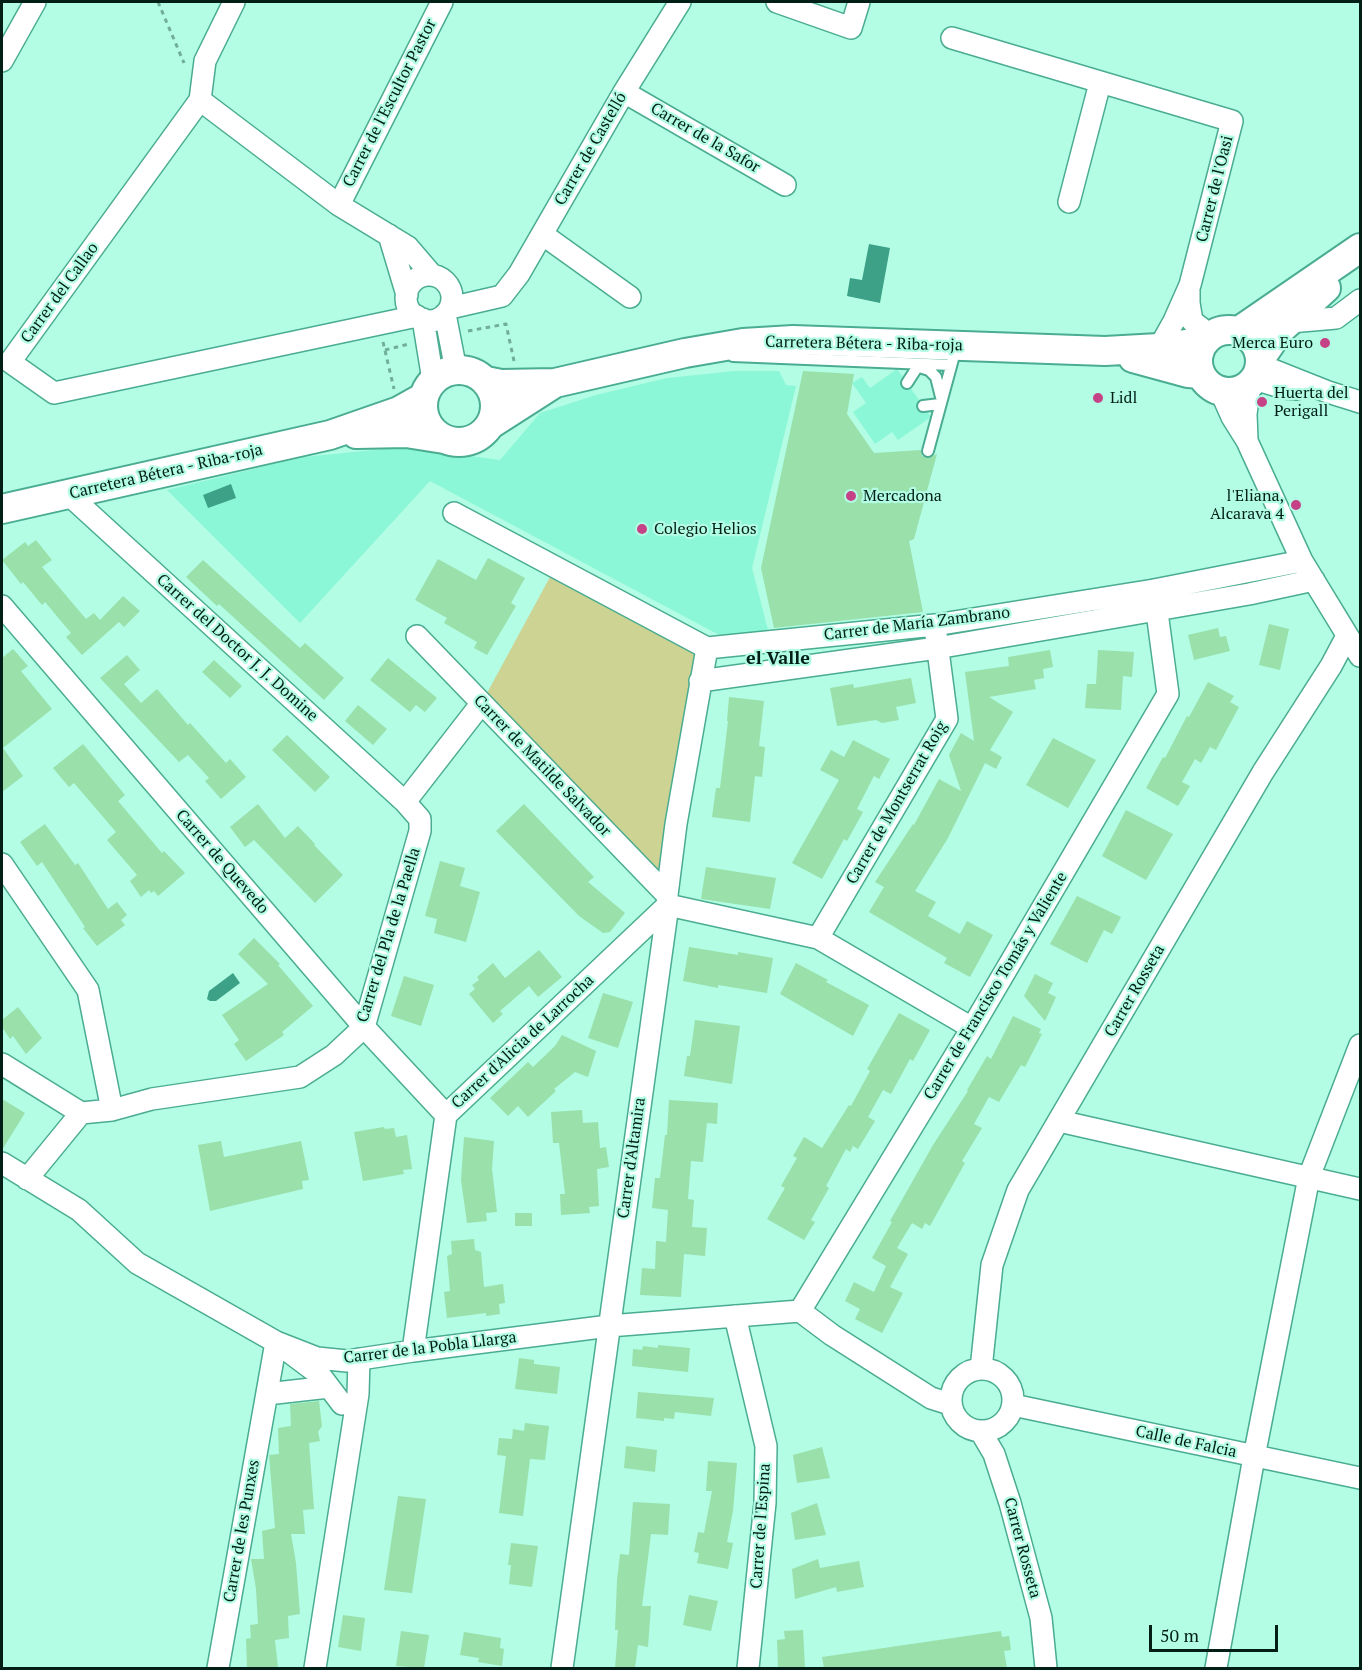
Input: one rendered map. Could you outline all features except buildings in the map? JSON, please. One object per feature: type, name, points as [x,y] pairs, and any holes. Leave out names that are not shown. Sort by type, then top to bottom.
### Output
[{"type":"main road","points":[[1360,248],[1239,331],[1219,331],[1208,338],[1198,356],[1210,382],[1236,391],[1256,372],[1280,330],[1360,256]]},
{"type":"main road","points":[[1239,331],[1254,342],[1256,372]]},
{"type":"main road","name":"Carretera Bétera - Riba-roja","points":[[486,381],[501,384],[555,383],[685,353],[743,343],[793,340],[954,355],[1159,348],[1208,338]]},
{"type":"main road","name":"Carretera Bétera - Riba-roja","points":[[1105,351],[1188,373],[1210,382]]},
{"type":"main road","points":[[467,370],[486,381],[492,391],[495,413],[491,424],[484,432],[465,442],[455,442],[444,439],[434,432],[426,422],[423,410],[438,382],[467,370]]},
{"type":"main road","name":"Carretera Bétera - Riba-roja","points":[[2,509],[330,435],[399,411],[438,382]]},
{"type":"main road","name":"Carretera Bétera - Riba-roja","points":[[491,424],[555,383]]},
{"type":"main road","name":"Carretera Bétera - Riba-roja","points":[[330,435],[405,433],[444,439]]},
{"type":"street","points":[[2,61],[36,2]]},
{"type":"street","points":[[234,2],[205,61],[200,100],[339,204],[408,247],[452,293],[448,311],[449,335],[438,382]]},
{"type":"street","name":"Carrer de l'Escultor Pastor","points":[[339,204],[442,2]]},
{"type":"street","name":"Carrer de Castelló","points":[[494,298],[519,274],[624,92],[680,2]]},
{"type":"street","points":[[777,2],[851,28],[859,2]]},
{"type":"street","name":"Carrer de l'Oasi","points":[[952,38],[1232,121],[1190,285],[1159,348]]},
{"type":"street","points":[[1069,202],[1100,83]]},
{"type":"street","name":"Carrer de la Safor","points":[[624,92],[785,185]]},
{"type":"street","name":"Carrer del Callao","points":[[200,100],[10,362],[54,393],[378,323],[413,308]]},
{"type":"street","points":[[542,234],[630,297]]},
{"type":"street","points":[[390,235],[438,382]]},
{"type":"street","points":[[418,278],[438,278],[465,293],[494,298],[448,311],[435,320],[413,308],[408,288],[418,278]]},
{"type":"street","name":"Carrer de l'Oasi","points":[[1190,285],[1189,303],[1192,321],[1208,338]]},
{"type":"street","points":[[1290,322],[1336,318],[1360,300]]},
{"type":"street","points":[[1247,441],[1246,414],[1256,372],[1284,388],[1328,392],[1360,402]]},
{"type":"street","points":[[1210,382],[1247,441],[1302,561],[1360,656]]},
{"type":"street","name":"Carrer del Doctor J. J. Domine","points":[[68,494],[405,802]]},
{"type":"street","points":[[454,513],[707,648]]},
{"type":"street","name":"Carrer de María Zambrano","points":[[700,681],[937,648],[1155,600],[1302,561]]},
{"type":"street","name":"Carrer de María Zambrano","points":[[707,648],[934,625],[1314,580]]},
{"type":"street","name":"Carrer de Francisco Tomás y Valiente","points":[[800,1311],[972,1028],[1168,694],[1155,600]]},
{"type":"street","name":"Carrer de Quevedo","points":[[2,606],[364,1027],[446,1114]]},
{"type":"street","name":"Carrer de Montserrat Roig","points":[[818,938],[947,719],[934,625]]},
{"type":"street","name":"Carrer de Matilde Salvador","points":[[417,636],[667,900]]},
{"type":"street","name":"Carrer Rosseta","points":[[981,1369],[992,1265],[1018,1190],[1263,772],[1331,666],[1347,636]]},
{"type":"street","name":"Carrer d'Altamira","points":[[562,1668],[676,824],[707,648]]},
{"type":"street","points":[[405,802],[481,704]]},
{"type":"street","name":"Carrer del Pla de la Paella","points":[[81,1113],[112,1110],[152,1099],[300,1077],[334,1055],[364,1027],[420,831],[420,819],[405,802]]},
{"type":"street","points":[[2,864],[88,990],[112,1110]]},
{"type":"street","points":[[667,900],[818,938],[972,1028]]},
{"type":"street","name":"Carrer d'Alicia de Larrocha","points":[[413,1351],[446,1114],[667,900]]},
{"type":"street","points":[[1216,1668],[1254,1457],[1309,1177],[1360,1045]]},
{"type":"street","points":[[2,1064],[81,1113],[27,1179]]},
{"type":"street","points":[[1059,1121],[1360,1189]]},
{"type":"street","name":"Carrer de la Pobla Llarga","points":[[2,1163],[79,1210],[137,1263],[276,1342],[317,1358],[353,1360],[609,1326],[735,1316]]},
{"type":"street","points":[[735,1316],[800,1311],[832,1335],[931,1398],[950,1404]]},
{"type":"street","name":"Carrer de l'Espina","points":[[735,1316],[766,1446],[765,1503],[748,1668]]},
{"type":"street","points":[[276,1342],[320,1375],[342,1404]]},
{"type":"street","name":"Carrer de les Punxes","points":[[218,1668],[276,1342]]},
{"type":"street","points":[[303,1668],[319,1574],[342,1404],[353,1360]]},
{"type":"street","points":[[315,1668],[358,1394],[353,1360]]},
{"type":"street","points":[[981,1369],[998,1374],[1005,1380],[1010,1388],[1012,1405],[1010,1414],[998,1427],[981,1432],[962,1425],[955,1418],[950,1404],[952,1389],[957,1381],[972,1371],[981,1369]]},
{"type":"street","points":[[267,1394],[329,1387]]},
{"type":"street","name":"Calle de Falcia","points":[[1012,1405],[1360,1478]]},
{"type":"street","name":"Carrer Rosseta","points":[[981,1432],[994,1454],[1013,1515],[1041,1618],[1046,1668]]},
{"type":"lane","points":[[685,353],[912,364],[954,355],[928,451]]},
{"type":"lane","points":[[907,383],[912,364]]},
{"type":"lane","points":[[912,364],[929,370],[936,377],[940,400]]},
{"type":"lane","points":[[923,406],[940,400]]},
{"type":"path","points":[[158,2],[186,67]]},
{"type":"path","points":[[378,323],[399,411]]},
{"type":"path","points":[[449,335],[506,324],[519,384]]},
{"type":"path","points":[[385,350],[426,340]]},
{"type":"shaded area","points":[[869,244],[890,248],[880,303],[847,296],[850,278],[862,280]]},
{"type":"shaded area","points":[[897,369],[931,417],[898,440],[892,432],[875,444],[853,412],[866,403],[852,383],[862,377],[870,388]]},
{"type":"shaded area","name":"Colegio Helios","points":[[735,371],[779,371],[786,385],[796,386],[752,568],[768,630],[736,644],[430,481],[300,623],[167,490],[303,457],[404,447],[500,460],[540,413],[596,395],[667,378]]},
{"type":"shaded area","points":[[231,484],[236,498],[208,508],[203,495]]},
{"type":"shaded area","points":[[556,566],[707,648],[667,895],[481,704]]},
{"type":"shaded area","points":[[233,973],[240,983],[216,1001],[207,999],[209,991]]},
{"type":"place","name":"Merca Euro","points":[[1325,343]]},
{"type":"place","name":"Lidl","points":[[1098,398]]},
{"type":"place","name":"Huerta del Perigall","points":[[1262,402]]},
{"type":"place","name":"Mercadona","points":[[851,496]]},
{"type":"place","name":"l'Eliana, Alcarava 4","points":[[1296,505]]},
{"type":"place","name":"Colegio Helios","points":[[642,529]]},
{"type":"district","name":"el Valle","points":[[778,659]]}]
